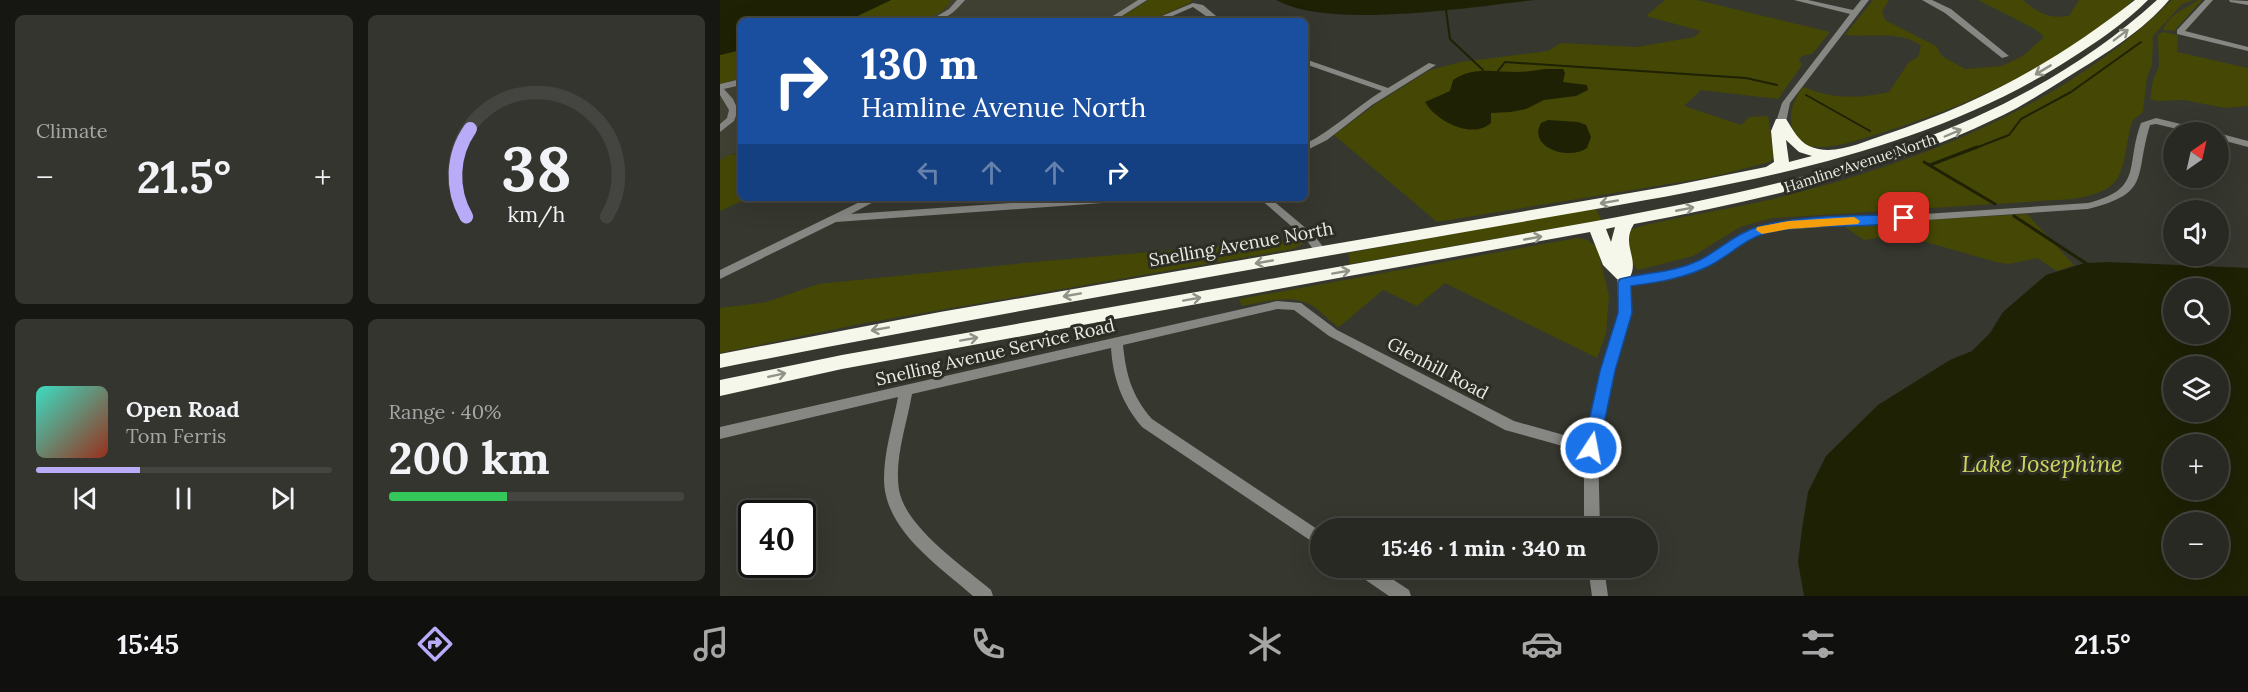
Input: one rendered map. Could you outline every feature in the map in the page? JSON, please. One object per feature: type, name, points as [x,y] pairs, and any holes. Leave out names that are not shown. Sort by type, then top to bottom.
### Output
[{"type":"highway","name":"Hamline Avenue North","points":[[1770,171],[1882,140],[1964,111],[2016,86],[2092,40],[2142,0]]},
{"type":"highway","name":"Hamline Avenue North","points":[[1628,220],[1800,184],[1884,159],[1953,133],[1984,120],[2039,90],[2114,41],[2163,0]]},
{"type":"highway","points":[[1781,122],[1792,142],[1800,149],[1813,153],[1828,153],[1882,140]]},
{"type":"highway","points":[[1770,171],[1781,164],[1783,156],[1778,130],[1781,122]]},
{"type":"highway","name":"Snelling Avenue North","points":[[720,361],[929,320],[1699,186],[1770,171]]},
{"type":"highway","points":[[720,388],[866,358],[1628,220]]},
{"type":"highway","points":[[1624,279],[1627,265],[1618,238],[1620,230],[1628,220]]},
{"type":"highway","points":[[1596,226],[1612,265],[1624,279]]},
{"type":"highway","points":[[1263,286],[1304,272],[1319,264],[1323,259],[1321,252]]},
{"type":"street","points":[[939,18],[952,11],[961,0]]},
{"type":"street","points":[[1114,18],[1143,0]]},
{"type":"street","points":[[1798,0],[1855,14]]},
{"type":"street","points":[[1781,122],[1786,103],[1792,93],[1865,0]]},
{"type":"street","points":[[1926,0],[1948,11],[2005,56]]},
{"type":"street","points":[[2209,0],[2180,31],[2182,34],[2248,49]]},
{"type":"street","points":[[2233,0],[2248,3]]},
{"type":"street","points":[[1161,18],[1193,5],[1200,7],[1214,18]]},
{"type":"street","points":[[1308,62],[1389,91]]},
{"type":"street","points":[[1308,146],[1324,138],[1343,122],[1389,91],[1432,65]]},
{"type":"street","points":[[720,129],[735,112],[734,105],[720,89],[738,83]]},
{"type":"street","points":[[1592,518],[1591,448],[1607,371],[1625,313],[1624,279],[1665,277],[1686,271],[1707,262],[1748,235],[1776,227],[2088,206],[2102,203],[2122,195],[2133,184],[2144,125],[2150,122],[2163,123]]},
{"type":"street","points":[[2229,139],[2248,144]]},
{"type":"street","points":[[720,275],[870,201]]},
{"type":"street","points":[[833,219],[1088,201]]},
{"type":"street","points":[[1268,201],[1310,237],[1321,252]]},
{"type":"street","name":"Glenhill Road","points":[[1277,304],[1297,306],[1333,333],[1510,426],[1591,448]]},
{"type":"street","name":"Snelling Avenue Service Road","points":[[720,433],[1117,343],[1277,304]]},
{"type":"street","points":[[1117,343],[1121,381],[1126,396],[1147,423],[1310,533]]},
{"type":"street","points":[[906,390],[893,468],[892,489],[895,505],[914,532],[985,596]]},
{"type":"street","points":[[1376,578],[1403,596]]},
{"type":"street","points":[[1598,578],[1600,596]]},
{"type":"shaded area","points":[[891,0],[951,0],[944,10],[926,18],[853,18]]},
{"type":"shaded area","points":[[951,0],[1149,0],[1119,18],[926,18],[945,9]]},
{"type":"shaded area","points":[[1149,0],[1192,0],[1156,18],[1119,18]]},
{"type":"shaded area","points":[[1665,0],[1697,0],[1830,32],[1812,54],[1799,59],[1802,65],[1778,99],[1701,90],[1684,106],[1741,125],[1749,117],[1768,116],[1774,157],[1770,162],[1711,177],[1437,222],[1334,135],[1377,103],[1430,70],[1461,62],[1548,51],[1561,43],[1637,47],[1694,37],[1701,31],[1646,16]]},
{"type":"shaded area","points":[[1873,0],[1889,0],[1882,11],[1885,20],[1936,46],[1942,56],[1965,69],[2002,66],[2023,56],[2044,37],[2035,29],[1978,0],[2023,0],[2044,14],[2062,17],[2069,16],[2079,0],[2133,0],[2079,43],[2017,79],[1984,94],[1919,120],[1854,141],[1821,147],[1798,144],[1792,129],[1791,114],[1792,107],[1803,87],[1845,97],[1889,92],[1909,62],[1918,57],[1921,46],[1904,38],[1845,35]]},
{"type":"shaded area","points":[[2172,0],[2194,0],[2182,4],[2153,36],[2152,65],[2147,77],[2143,112],[2133,120],[2118,178],[2102,191],[2072,199],[1773,218],[1740,227],[1693,256],[1638,270],[1634,266],[1625,240],[1631,229],[1820,187],[1875,170],[1983,128],[2034,102],[2083,72],[2129,38]]},
{"type":"shaded area","points":[[2198,0],[2202,0],[2174,31],[2163,30],[2174,15]]},
{"type":"shaded area","points":[[2162,32],[2178,35],[2177,52],[2248,68],[2248,106],[2225,108],[2184,100],[2150,99],[2153,80],[2159,66],[2158,35]]},
{"type":"shaded area","points":[[738,51],[738,79],[720,84],[720,55]]},
{"type":"shaded area","points":[[738,79],[738,153],[720,160],[720,84]]},
{"type":"shaded area","points":[[738,154],[738,201],[742,201],[720,211],[720,160]]},
{"type":"shaded area","points":[[1595,208],[1602,220],[1350,264],[1348,253]]},
{"type":"shaded area","points":[[2027,214],[2074,265],[2057,271],[2037,258],[2009,264],[1926,242],[1882,237],[1864,240],[1842,225]]},
{"type":"shaded area","points":[[1299,236],[1304,243],[1293,249],[865,323],[720,353],[720,308],[767,302],[818,284],[1034,262],[1290,240]]},
{"type":"shaded area","points":[[1577,238],[1588,240],[1597,247],[1609,296],[1606,333],[1597,358],[1445,283],[1417,306],[1383,290],[1339,327],[1305,302],[1287,299],[1242,306],[1239,299]]},
{"type":"water","points":[[720,0],[891,0],[853,18],[738,18],[738,51],[720,55]]},
{"type":"water","points":[[1276,0],[1535,0],[1440,11],[1365,15],[1330,14],[1300,9]]},
{"type":"water","points":[[1563,69],[1565,73],[1563,82],[1587,85],[1588,90],[1576,96],[1544,100],[1526,109],[1491,113],[1491,123],[1474,130],[1455,126],[1437,116],[1425,102],[1450,91],[1453,80],[1468,73]]},
{"type":"water","points":[[1548,120],[1578,122],[1586,125],[1591,137],[1587,148],[1571,153],[1552,150],[1545,145],[1538,132],[1541,123]]},
{"type":"water","name":"Lake Josephine","points":[[2108,262],[2248,268],[2248,596],[1804,596],[1798,562],[1802,529],[1808,492],[1826,456],[1878,405],[1950,360],[1972,351],[1990,333],[2003,312],[2046,275],[2085,263]]},
{"type":"waterway","points":[[1446,10],[1450,39],[1483,70]]},
{"type":"waterway","points":[[1973,149],[2009,135],[2021,119],[2071,92],[2141,42]]},
{"type":"waterway","points":[[1498,71],[1505,62],[1746,78],[1777,85]]},
{"type":"waterway","points":[[1806,95],[1870,131]]},
{"type":"waterway","points":[[1930,165],[1977,147]]},
{"type":"waterway","points":[[1924,162],[1995,204]]},
{"type":"waterway","points":[[2014,216],[2087,264]]},
{"type":"slow traffic","points":[[1762,230],[1789,225],[1854,221]]},
{"type":"route","points":[[1591,448],[1607,371],[1625,313],[1624,283],[1650,280],[1686,271],[1707,262],[1737,240],[1762,230],[1789,225],[1904,218]]}]
